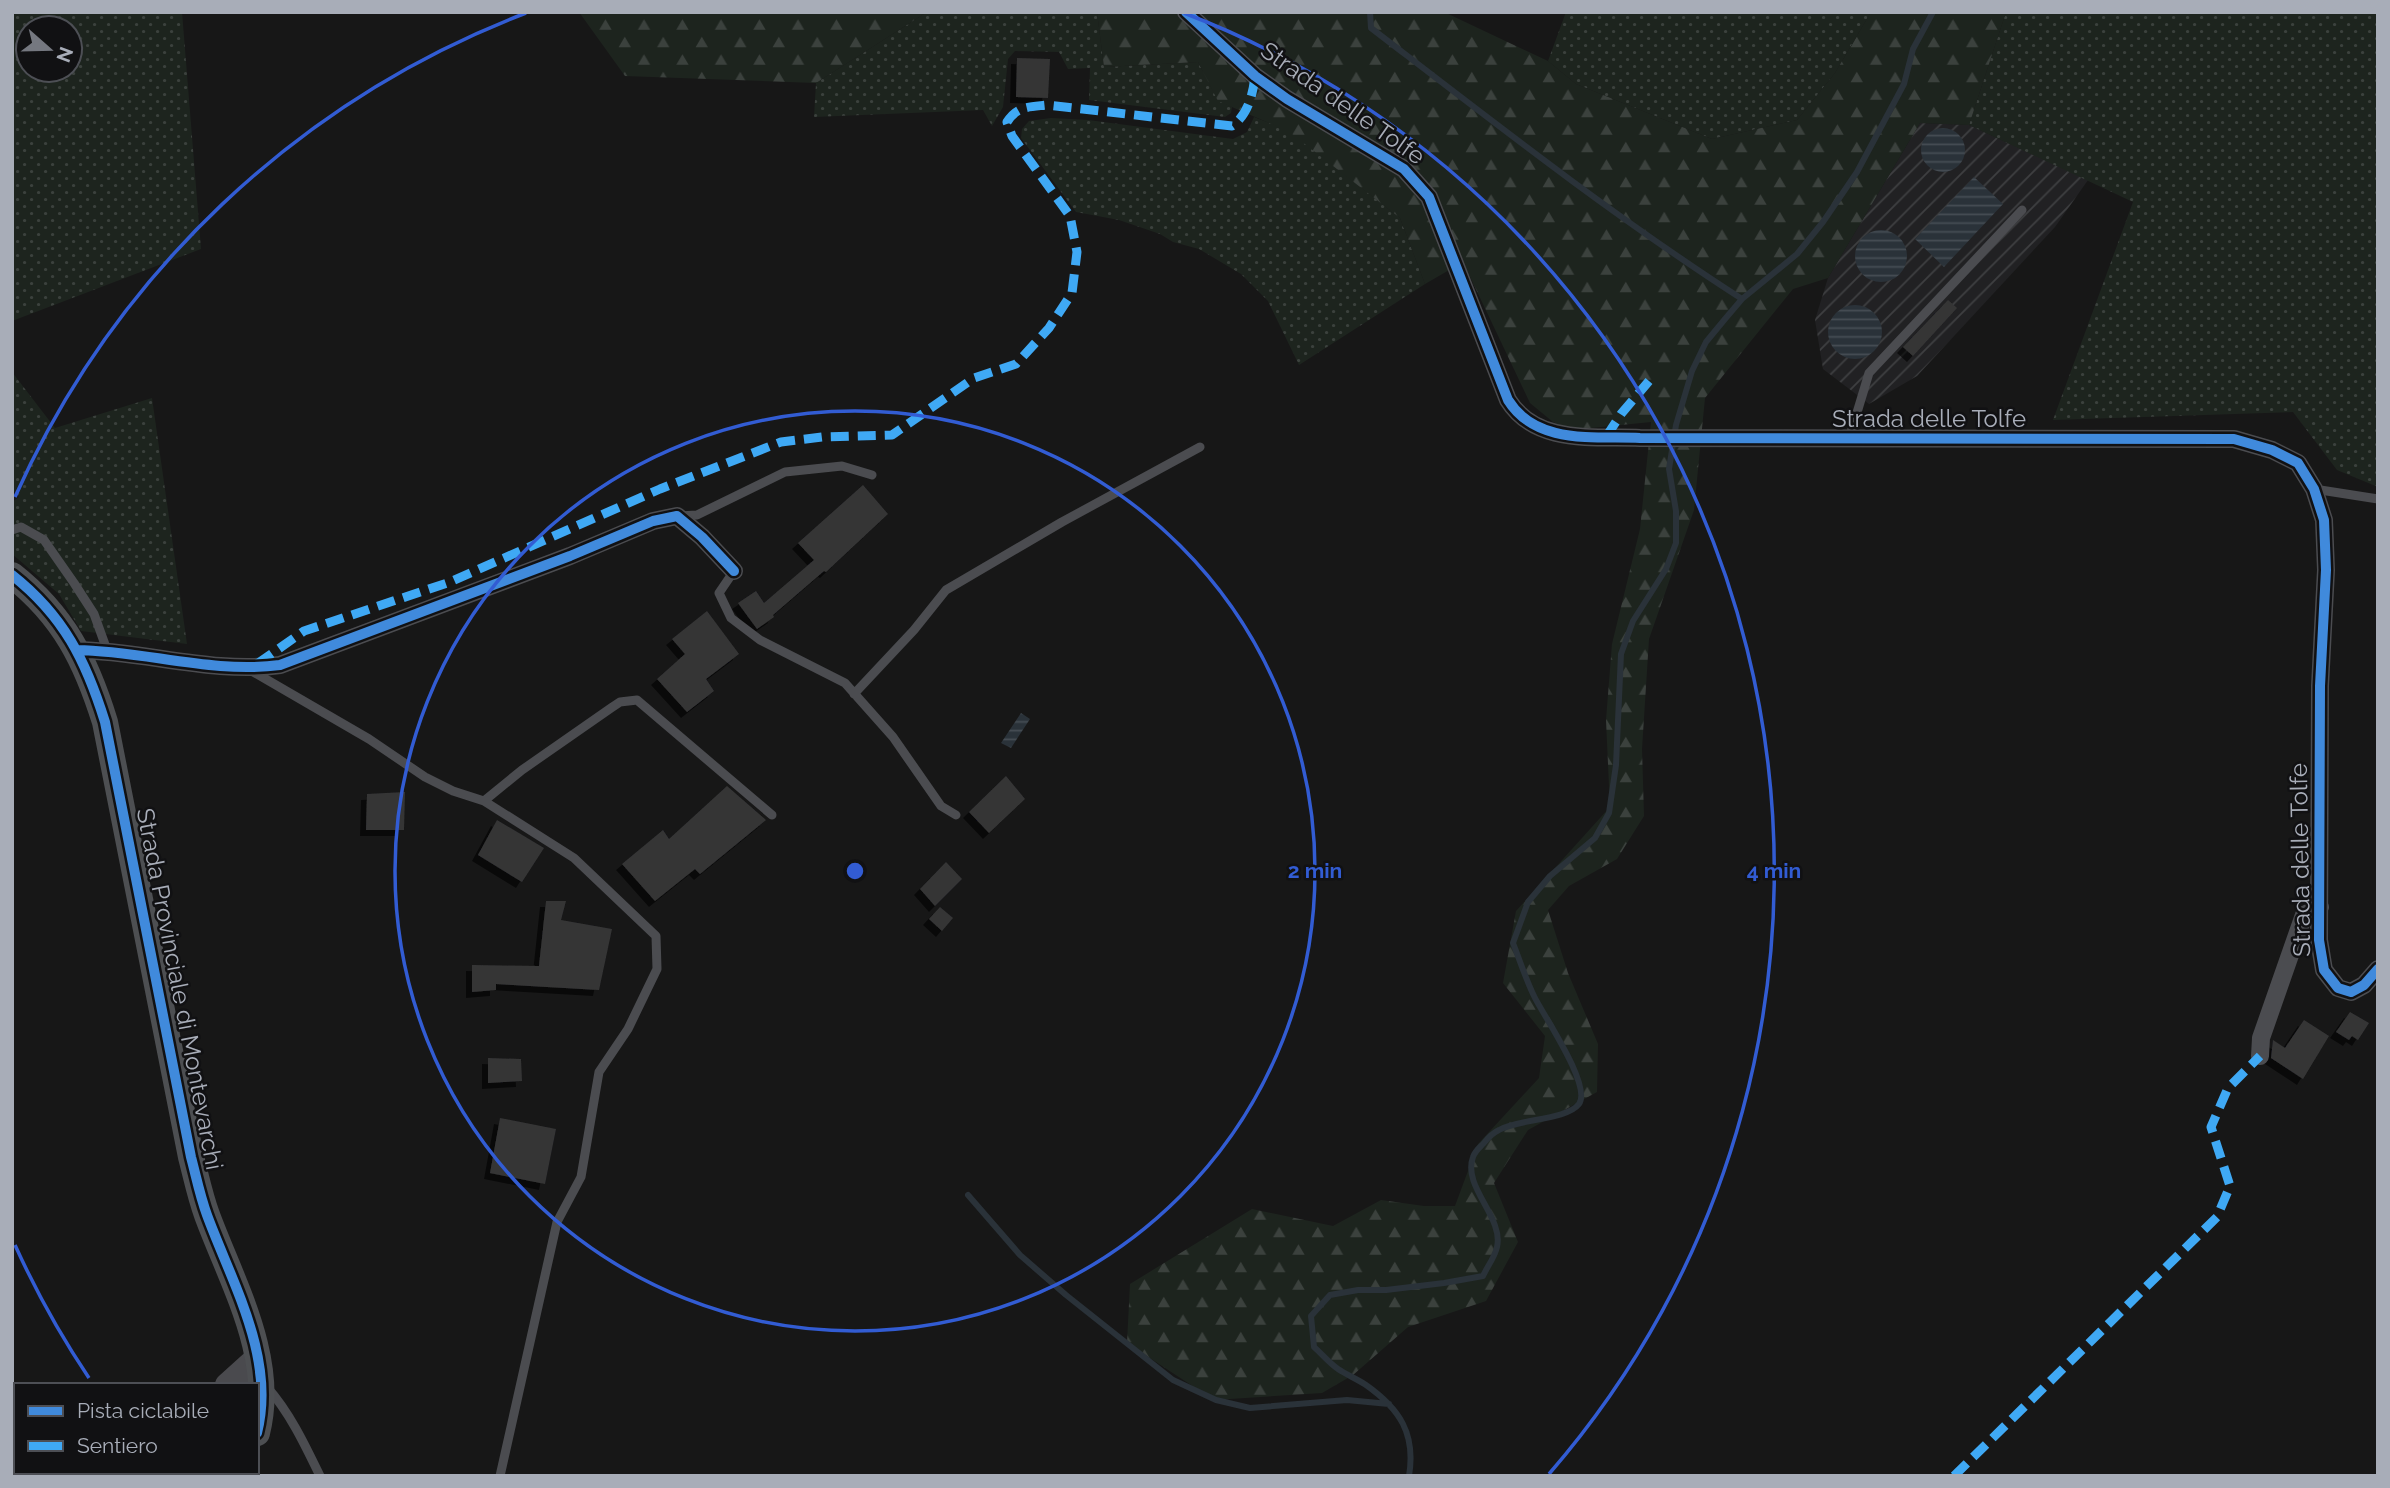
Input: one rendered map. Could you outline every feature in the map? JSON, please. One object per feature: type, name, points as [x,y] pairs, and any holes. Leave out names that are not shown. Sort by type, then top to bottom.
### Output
[{"type":"main road","name":"Strada Provinciale di Montevarchi","points":[[12,575],[51,610],[77,650],[89,676],[108,736],[197,1182],[206,1213],[245,1312],[260,1368],[262,1405],[259,1422]]},
{"type":"street","name":"Strada delle Tolfe","points":[[1186,12],[1255,76],[1287,99],[1404,169],[1429,197],[1508,400],[1516,414],[1531,425],[1557,435],[1640,438],[2234,439],[2272,450],[2298,463],[2314,489],[2324,520],[2326,570],[2320,686],[2319,940],[2324,970],[2338,988],[2351,992],[2364,985],[2378,969]]},
{"type":"street","points":[[77,650],[107,650],[249,669],[280,665],[570,556],[653,521],[677,516],[702,537],[734,571]]},
{"type":"street","points":[[2260,1056],[2262,1038],[2304,915],[2320,907]]},
{"type":"street","points":[[231,1383],[260,1368]]},
{"type":"lane","points":[[1849,439],[1869,373],[2022,210]]},
{"type":"lane","points":[[855,695],[946,590],[1062,522],[1200,447]]},
{"type":"lane","points":[[677,516],[698,515],[785,472],[842,466],[872,475]]},
{"type":"lane","points":[[2314,489],[2378,499]]},
{"type":"lane","points":[[12,530],[22,527],[44,540],[94,614],[107,650]]},
{"type":"lane","points":[[734,571],[719,593],[731,618],[760,640],[845,683],[892,737],[941,806],[956,815]]},
{"type":"lane","points":[[249,669],[390,752],[425,777],[453,791],[484,801],[574,858],[656,936],[657,969],[628,1029],[599,1072],[582,1177],[557,1222],[500,1476]]},
{"type":"lane","points":[[484,801],[522,770],[611,708],[625,701],[637,700],[772,815]]},
{"type":"lane","points":[[260,1368],[320,1476]]},
{"type":"shaded area","points":[[1920,123],[1969,125],[2088,180],[2055,227],[1917,376],[1869,404],[1823,369],[1815,320],[1828,278]]},
{"type":"shaded area","points":[[1943,128],[1959,134],[1965,150],[1959,166],[1943,172],[1927,166],[1921,150],[1927,134]]},
{"type":"shaded area","points":[[1974,177],[2003,204],[1944,267],[1915,239]]},
{"type":"shaded area","points":[[1881,230],[1891,232],[1899,238],[1905,246],[1905,266],[1899,274],[1891,280],[1881,282],[1871,280],[1863,274],[1857,266],[1855,256],[1857,246],[1863,238],[1871,232]]},
{"type":"shaded area","points":[[1855,305],[1874,313],[1882,332],[1874,351],[1855,359],[1836,351],[1828,332],[1836,313]]},
{"type":"shaded area","points":[[1021,713],[1030,719],[1011,748],[1001,743]]},
{"type":"green space","points":[[12,12],[182,12],[201,249],[12,321]]},
{"type":"green space","points":[[579,12],[927,12],[816,83],[625,76]]},
{"type":"green space","points":[[927,12],[1097,12],[1104,67],[1198,62],[1218,100],[1232,107],[1231,113],[1225,117],[1089,100],[1090,68],[1068,69],[1059,52],[1015,51],[1008,59],[1003,107],[992,126],[983,110],[814,117],[816,83]]},
{"type":"green space","points":[[1097,12],[1444,12],[1548,61],[1576,84],[1712,139],[1797,120],[1835,73],[1871,12],[2006,12],[1969,125],[1920,123],[1828,278],[1793,289],[1705,398],[1694,510],[1649,639],[1642,749],[1644,816],[1617,859],[1569,886],[1548,910],[1568,973],[1598,1044],[1597,1092],[1528,1130],[1494,1183],[1518,1242],[1486,1301],[1408,1327],[1353,1375],[1322,1393],[1214,1400],[1127,1343],[1130,1284],[1252,1209],[1333,1226],[1381,1200],[1424,1206],[1455,1206],[1478,1144],[1539,1078],[1545,1036],[1503,983],[1516,911],[1610,807],[1606,720],[1612,644],[1640,529],[1651,422],[1571,430],[1553,422],[1530,403],[1463,262],[1425,284],[1400,218],[1288,131],[1218,101],[1198,62],[1104,67]]},
{"type":"green space","points":[[1566,12],[1871,12],[1835,73],[1797,120],[1712,139],[1576,84],[1548,61]]},
{"type":"green space","points":[[2006,12],[2378,12],[2378,487],[2337,470],[2293,412],[2053,420],[2133,202],[1969,125]]},
{"type":"green space","points":[[1254,117],[1288,130],[1400,218],[1425,284],[1299,365],[1268,301],[1241,274],[1199,249],[1173,242],[1160,234],[1119,220],[1076,212],[1021,138],[1022,129],[1029,121],[1051,118],[1088,120],[1233,139],[1247,132]]},
{"type":"green space","points":[[12,372],[55,428],[152,398],[187,644],[81,631],[59,594],[12,554],[12,502],[19,497],[12,488]]},
{"type":"building","points":[[1017,58],[1050,59],[1048,98],[1016,97]]},
{"type":"building","points":[[1948,300],[1957,308],[1913,356],[1903,347]]},
{"type":"building","points":[[863,485],[888,514],[826,572],[757,629],[738,603],[756,591],[764,603],[814,560],[798,543]]},
{"type":"building","points":[[707,611],[739,654],[706,679],[714,691],[687,712],[657,679],[685,654],[672,639]]},
{"type":"building","points":[[1006,776],[1025,799],[989,833],[969,812]]},
{"type":"building","points":[[727,786],[766,820],[700,874],[695,869],[655,901],[622,864],[663,830],[669,839]]},
{"type":"building","points":[[405,792],[404,830],[366,830],[367,794]]},
{"type":"building","points":[[497,820],[544,848],[522,882],[478,855]]},
{"type":"building","points":[[946,862],[962,879],[935,906],[920,889]]},
{"type":"building","points":[[546,901],[566,901],[561,920],[612,929],[599,990],[496,984],[496,990],[472,992],[472,965],[539,966]]},
{"type":"building","points":[[940,907],[953,918],[942,931],[929,919]]},
{"type":"building","points":[[2350,1012],[2369,1023],[2358,1040],[2352,1036],[2349,1040],[2336,1032]]},
{"type":"building","points":[[2304,1020],[2329,1036],[2303,1079],[2271,1058],[2273,1040],[2285,1048]]},
{"type":"building","points":[[488,1058],[521,1059],[522,1081],[488,1083]]},
{"type":"building","points":[[500,1118],[556,1129],[545,1184],[490,1173]]},
{"type":"waterway","points":[[1370,12],[1371,28],[1600,201],[1742,299]]},
{"type":"waterway","points":[[1409,1476],[1410,1447],[1403,1424],[1378,1394],[1335,1367],[1314,1347],[1311,1316],[1330,1295],[1444,1283],[1483,1276],[1496,1251],[1498,1236],[1495,1224],[1473,1180],[1471,1168],[1475,1153],[1490,1136],[1507,1126],[1564,1113],[1579,1104],[1579,1082],[1573,1067],[1535,998],[1513,943],[1528,902],[1550,876],[1595,838],[1609,813],[1616,765],[1621,654],[1633,621],[1666,569],[1676,543],[1676,511],[1669,469],[1676,425],[1692,371],[1706,342],[1725,319],[1742,299],[1797,254],[1857,172],[1904,84],[1913,49],[1933,12]]},
{"type":"waterway","points":[[968,1195],[1020,1255],[1173,1380],[1216,1400],[1250,1408],[1347,1400],[1389,1404]]},
{"type":"marked path","points":[[257,664],[304,631],[450,582],[660,489],[781,442],[822,437],[892,435],[974,378],[1016,364],[1049,328],[1072,293],[1077,252],[1070,216],[1012,136],[1007,122],[1011,117],[1024,108],[1047,105],[1232,126],[1246,110],[1255,76]]},
{"type":"marked path","points":[[1606,437],[1621,414],[1649,381]]},
{"type":"marked path","points":[[1954,1476],[2217,1217],[2230,1186],[2211,1127],[2228,1088],[2260,1056]]},
{"type":"cycle path","points":[[1186,12],[1255,76],[1287,99],[1404,169],[1429,197],[1508,400],[1534,425],[1550,431],[1585,437],[2234,439],[2272,450],[2298,463],[2314,489],[2324,520],[2326,570],[2320,686],[2319,940],[2324,970],[2338,988],[2351,992],[2364,985],[2378,969]]},
{"type":"cycle path","points":[[77,650],[230,667],[280,665],[570,556],[653,521],[677,516],[702,537],[734,571]]},
{"type":"cycle path","points":[[12,575],[46,607],[71,641],[90,679],[105,722],[191,1157],[205,1208],[249,1321],[256,1349],[261,1377],[259,1419]]}]
